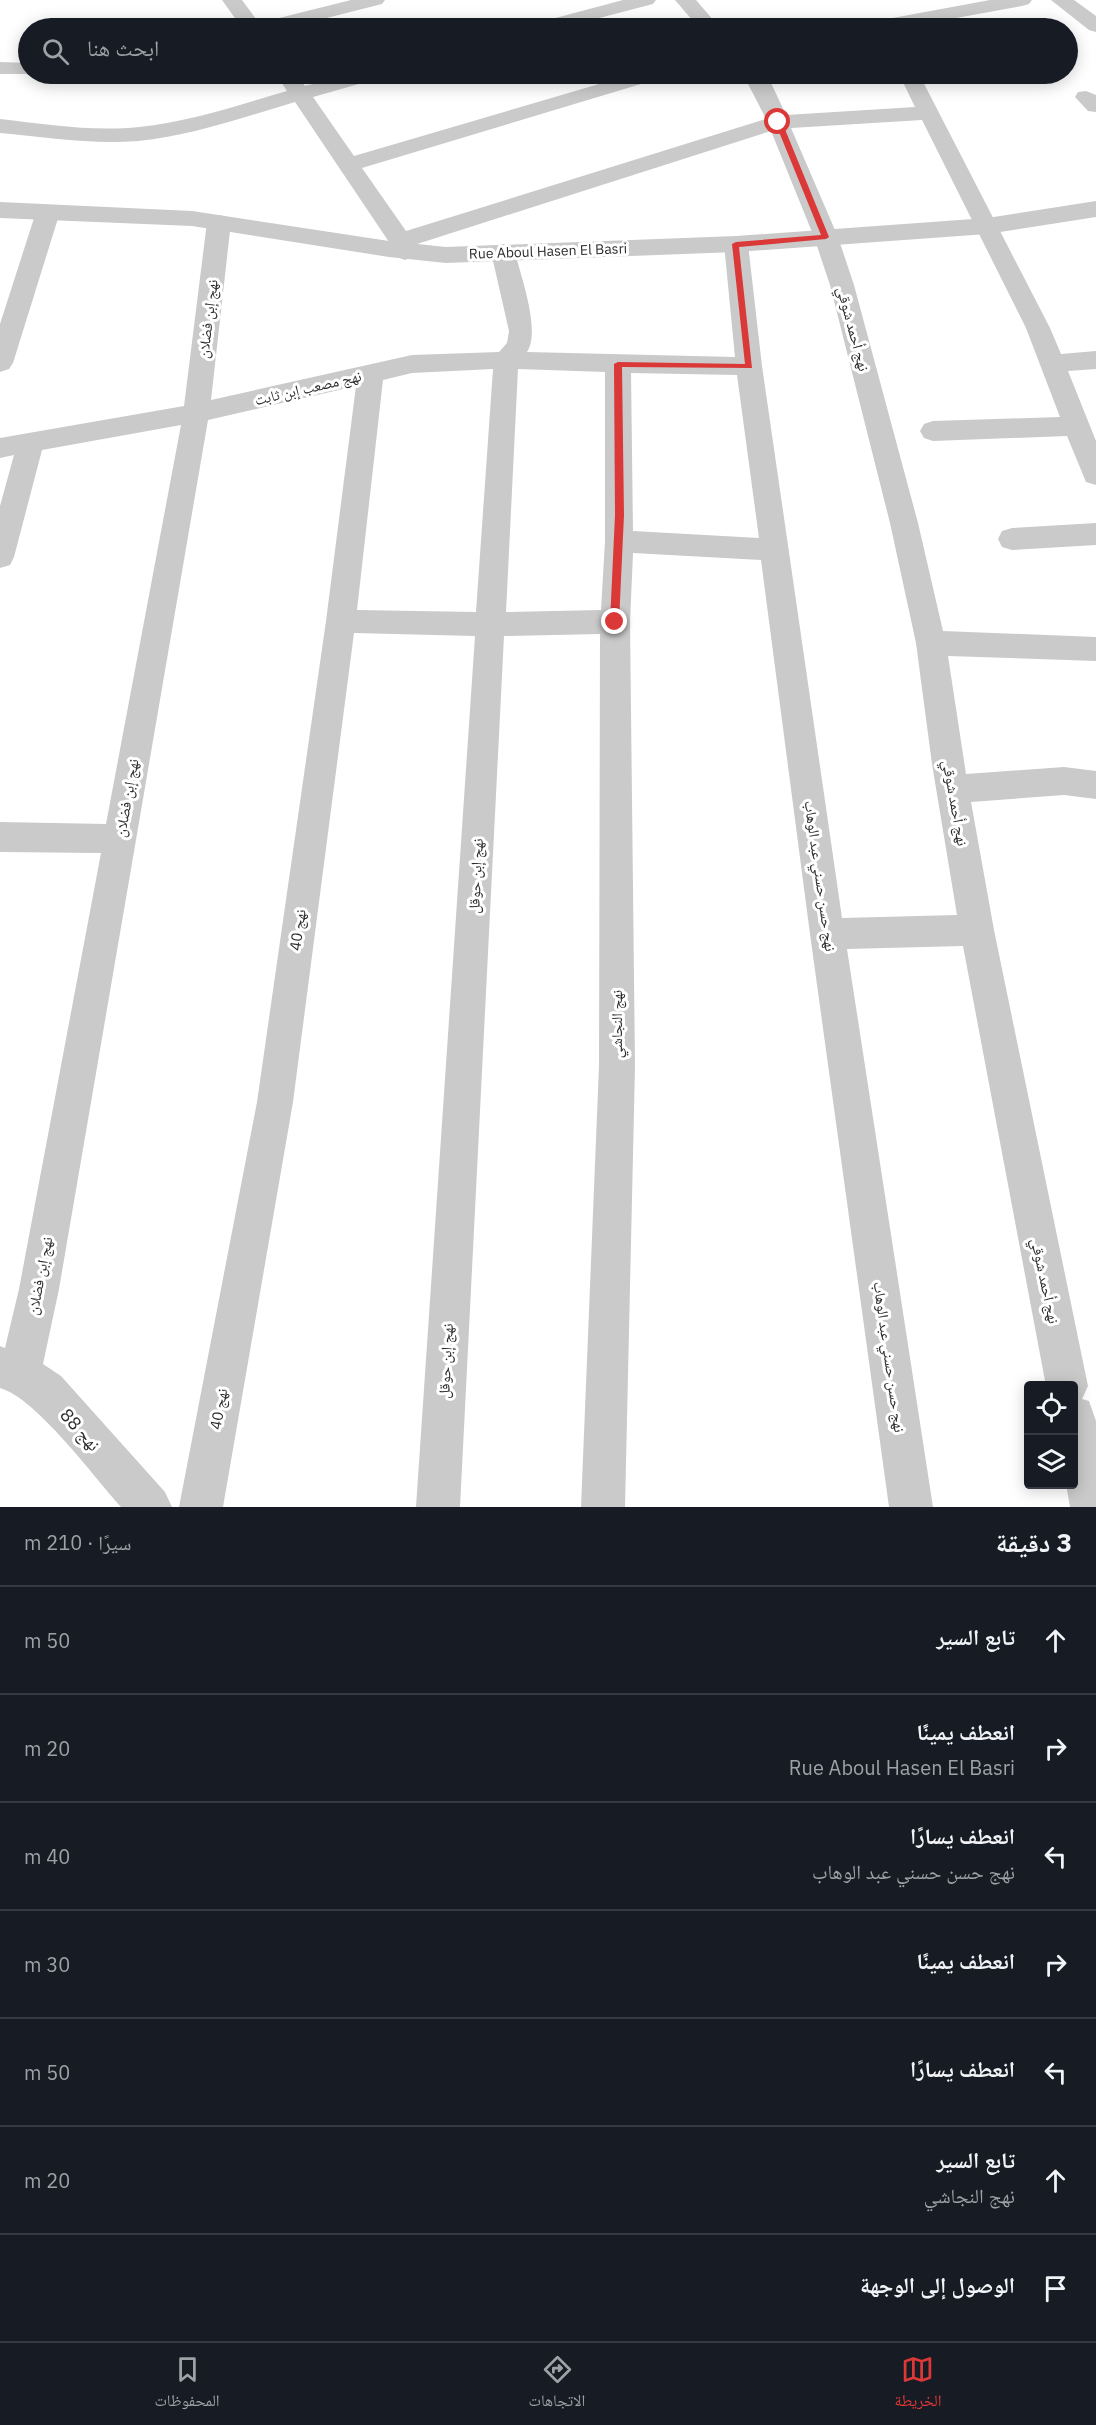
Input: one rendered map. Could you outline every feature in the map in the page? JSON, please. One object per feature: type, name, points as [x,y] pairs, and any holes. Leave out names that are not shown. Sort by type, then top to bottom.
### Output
[{"type":"street","points":[[232,0],[245,18]]},
{"type":"street","points":[[304,18],[375,0]]},
{"type":"street","points":[[578,18],[646,0]]},
{"type":"street","points":[[685,0],[701,18]]},
{"type":"street","points":[[925,18],[1022,0]]},
{"type":"street","points":[[1061,0],[1092,21]]},
{"type":"street","points":[[0,68],[18,69]]},
{"type":"street","points":[[294,84],[403,247],[778,122],[930,113]]},
{"type":"street","points":[[0,126],[100,135],[139,134],[193,124],[336,84]]},
{"type":"street","points":[[348,165],[620,84]]},
{"type":"street","name":"نهج أحمد شوقي","points":[[760,84],[824,232],[842,285],[895,489],[931,644],[977,930],[1066,1381]]},
{"type":"street","points":[[914,84],[1038,328],[1052,364],[1081,420],[1096,475]]},
{"type":"street","name":"Rue Aboul Hasen El Basri","points":[[0,210],[149,215],[219,222],[446,255],[736,244],[824,232],[987,226],[1096,209]]},
{"type":"street","points":[[0,363],[48,213]]},
{"type":"street","name":"نهج إبن فضلان","points":[[10,1370],[39,1289],[196,413],[219,222]]},
{"type":"street","name":"نهج حسن حسني عبد الوهاب","points":[[736,244],[749,366],[827,934],[911,1507]]},
{"type":"street","name":"نهج إبن حوقل","points":[[438,1507],[506,360],[519,345],[522,331],[503,252]]},
{"type":"street","name":"نهج مصعب إبن ثابت","points":[[0,448],[196,413],[412,364],[506,360],[749,366]]},
{"type":"street","points":[[1052,364],[1096,360]]},
{"type":"street","name":"نهج النجاشي","points":[[603,1507],[617,1054],[615,622],[619,541],[618,364]]},
{"type":"street","name":"نهج 40","points":[[201,1507],[275,1102],[341,621],[366,398],[371,374]]},
{"type":"street","points":[[933,431],[1081,420]]},
{"type":"street","points":[[0,557],[31,442]]},
{"type":"street","points":[[1012,539],[1096,534]]},
{"type":"street","points":[[619,541],[776,550]]},
{"type":"street","points":[[341,621],[491,624],[615,622]]},
{"type":"street","points":[[931,644],[1096,649]]},
{"type":"street","points":[[953,789],[1064,781],[1096,785]]},
{"type":"street","points":[[0,837],[120,839]]},
{"type":"street","points":[[827,934],[977,930]]},
{"type":"street","name":"نهج 88","points":[[10,1370],[46,1391],[150,1507]]},
{"type":"street","points":[[1078,1435],[1092,1507]]},
{"type":"route","points":[[615,622],[620,515],[618,364],[749,366],[736,244],[826,237],[778,122]]}]
